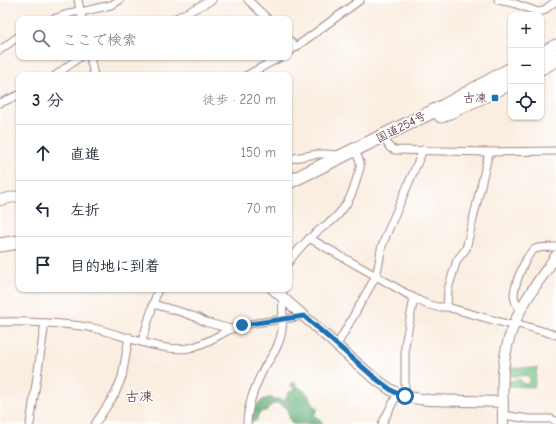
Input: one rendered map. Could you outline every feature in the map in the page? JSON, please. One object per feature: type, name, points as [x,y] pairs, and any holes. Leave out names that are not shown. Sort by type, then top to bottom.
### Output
[{"type":"highway","points":[[544,52],[556,46]]},
{"type":"highway","points":[[544,66],[556,60]]},
{"type":"highway","name":"国道254号","points":[[292,181],[444,106],[508,71]]},
{"type":"highway","name":"国道254号","points":[[292,190],[509,84]]},
{"type":"highway","points":[[0,236],[16,233]]},
{"type":"highway","points":[[0,245],[16,242]]},
{"type":"street","points":[[78,0],[82,16]]},
{"type":"street","points":[[82,16],[120,0]]},
{"type":"street","points":[[180,16],[212,0]]},
{"type":"street","points":[[248,0],[265,16]]},
{"type":"street","points":[[292,50],[360,0]]},
{"type":"street","points":[[498,0],[538,12],[543,11],[556,1]]},
{"type":"street","points":[[62,16],[77,11],[82,16]]},
{"type":"street","points":[[0,50],[16,38]]},
{"type":"street","points":[[292,43],[296,47]]},
{"type":"street","points":[[60,72],[76,60]]},
{"type":"street","points":[[92,60],[94,72]]},
{"type":"street","points":[[253,72],[275,60]]},
{"type":"street","points":[[0,103],[16,96]]},
{"type":"street","points":[[387,143],[392,149],[489,152],[556,152]]},
{"type":"street","points":[[337,345],[376,276],[381,249],[423,150]]},
{"type":"street","points":[[448,307],[448,289],[457,260],[466,249],[489,152]]},
{"type":"street","points":[[292,159],[331,153],[342,156]]},
{"type":"street","points":[[292,258],[309,238],[337,216],[344,206],[357,180],[361,165],[358,157]]},
{"type":"street","points":[[0,200],[16,197]]},
{"type":"street","points":[[309,238],[426,304],[437,307],[448,307],[514,325],[556,334]]},
{"type":"street","points":[[520,311],[515,302],[514,293],[520,272],[527,258],[535,249],[556,247]]},
{"type":"street","points":[[556,256],[528,296],[520,311],[508,344],[503,372],[503,419],[551,418],[556,421]]},
{"type":"street","points":[[142,341],[157,292]]},
{"type":"street","points":[[282,293],[304,316],[380,382],[402,395],[417,399],[429,400],[503,402]]},
{"type":"street","points":[[247,424],[251,402],[259,380],[282,332],[282,293]]},
{"type":"street","points":[[382,424],[402,395],[405,345],[414,298]]},
{"type":"street","points":[[153,304],[181,312],[205,322],[231,329]]},
{"type":"street","points":[[0,322],[24,321],[96,328],[158,346],[190,348],[242,325],[304,316]]},
{"type":"street","points":[[30,424],[44,323]]},
{"type":"street","points":[[95,424],[115,394],[122,377],[129,337]]},
{"type":"green space","points":[[510,368],[537,368],[534,387],[510,386],[510,381],[514,380],[521,380],[523,384],[529,384],[530,376],[512,376]]},
{"type":"green space","points":[[295,382],[296,385],[311,398],[313,404],[317,408],[314,415],[322,422],[322,424],[293,424],[286,407],[278,403],[271,405],[266,411],[260,413],[257,420],[252,422],[250,420],[255,409],[264,399],[272,398],[285,400],[289,392],[293,391],[294,388],[291,384]]},
{"type":"place","name":"古凍","points":[[495,98]]},
{"type":"district","name":"古凍","points":[[139,396]]},
{"type":"route","points":[[242,325],[304,316],[385,386],[394,392],[405,396]]}]
